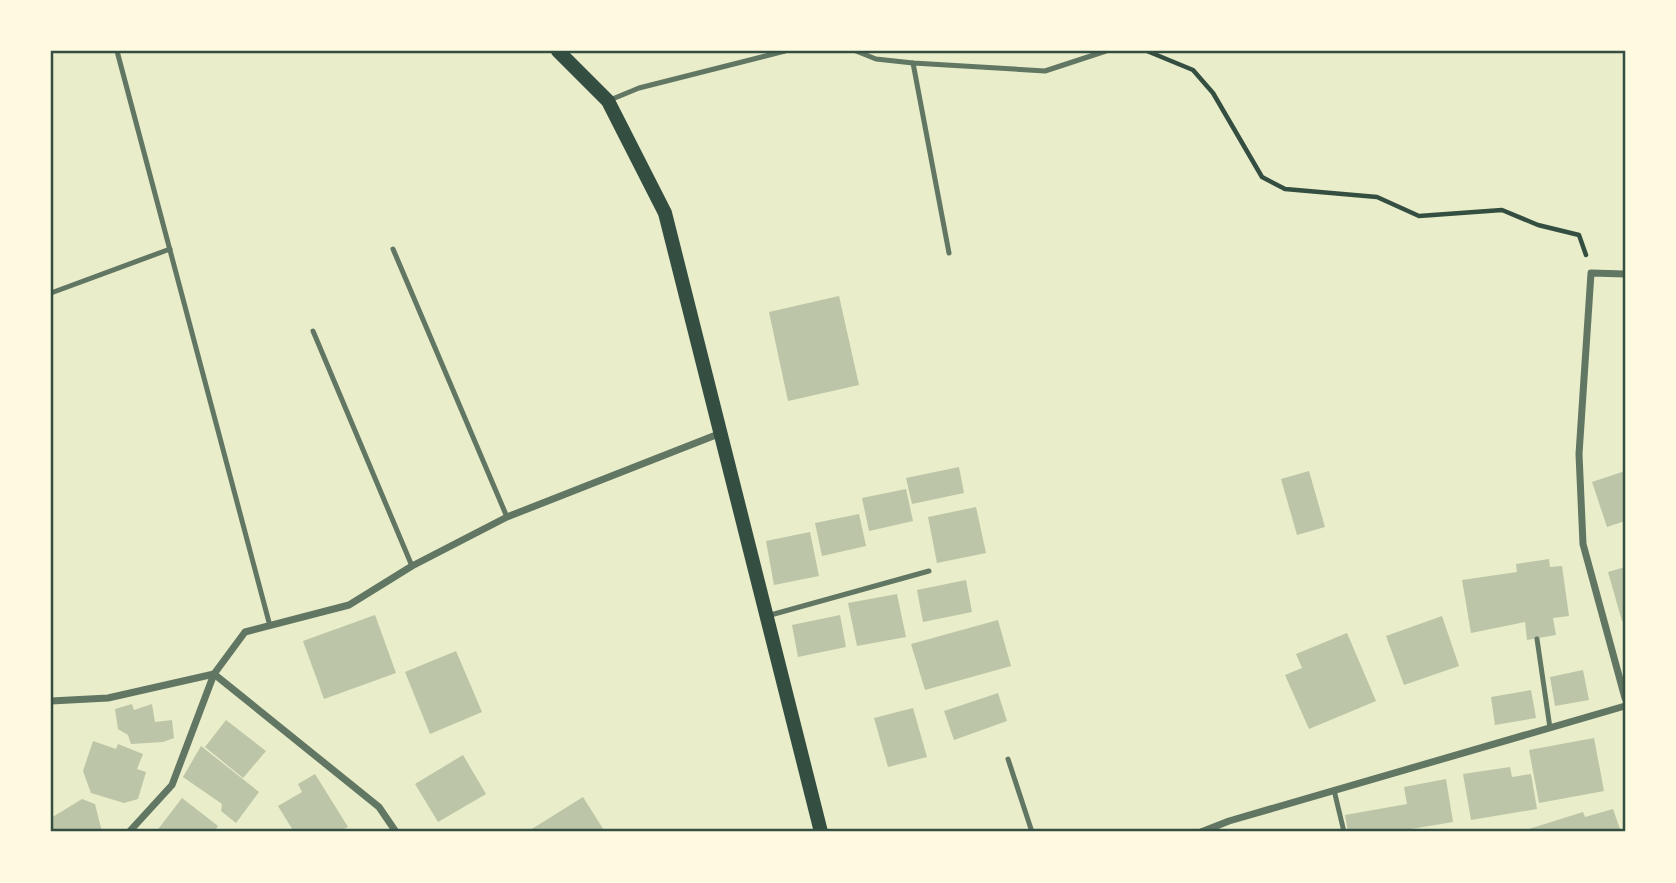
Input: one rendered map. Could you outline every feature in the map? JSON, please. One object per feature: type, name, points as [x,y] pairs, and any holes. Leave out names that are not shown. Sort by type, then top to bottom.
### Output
[{"type":"main road","points":[[558,51],[608,101],[665,213],[821,832]]},
{"type":"street","points":[[1625,274],[1591,273],[1579,454],[1583,544],[1625,698]]},
{"type":"street","points":[[129,832],[172,785],[214,674],[245,632],[349,606],[412,566],[507,517],[721,433]]},
{"type":"street","points":[[51,701],[108,698],[214,674]]},
{"type":"street","points":[[214,674],[379,807],[396,832]]},
{"type":"street","points":[[1200,832],[1334,790],[1625,706]]},
{"type":"lane","points":[[117,51],[270,625]]},
{"type":"lane","points":[[608,101],[639,88],[785,51]]},
{"type":"lane","points":[[856,51],[876,59],[1045,71],[1106,51]]},
{"type":"lane","points":[[914,63],[949,253]]},
{"type":"lane","points":[[51,293],[170,249]]},
{"type":"lane","points":[[393,249],[507,517]]},
{"type":"lane","points":[[313,331],[412,566]]},
{"type":"lane","points":[[767,616],[929,571]]},
{"type":"lane","points":[[1537,639],[1550,728]]},
{"type":"lane","points":[[1008,759],[1032,832]]},
{"type":"lane","points":[[1334,790],[1344,832]]},
{"type":"path","points":[[1147,51],[1193,70],[1213,93],[1262,177],[1285,189],[1377,197],[1419,216],[1503,210],[1538,225],[1579,235],[1591,273]]},
{"type":"building","points":[[839,296],[859,385],[788,401],[769,312]]},
{"type":"building","points":[[959,467],[964,493],[912,504],[906,478]]},
{"type":"building","points":[[1309,471],[1325,527],[1297,535],[1281,479]]},
{"type":"building","points":[[1625,471],[1625,521],[1607,527],[1592,482]]},
{"type":"building","points":[[906,489],[913,521],[869,531],[862,498]]},
{"type":"building","points":[[976,507],[986,553],[937,563],[928,517]]},
{"type":"building","points":[[859,514],[866,546],[822,556],[815,523]]},
{"type":"building","points":[[810,532],[819,576],[774,585],[766,541]]},
{"type":"building","points":[[1549,559],[1550,567],[1562,566],[1569,616],[1553,618],[1556,635],[1527,640],[1525,622],[1471,633],[1462,580],[1517,572],[1516,564]]},
{"type":"building","points":[[1625,567],[1625,621],[1622,621],[1608,572]]},
{"type":"building","points":[[966,580],[972,612],[923,622],[917,590]]},
{"type":"building","points":[[897,594],[906,637],[857,646],[848,603]]},
{"type":"building","points":[[375,615],[396,673],[324,699],[303,641]]},
{"type":"building","points":[[840,615],[846,647],[798,657],[792,625]]},
{"type":"building","points":[[1442,616],[1459,666],[1404,685],[1386,636]]},
{"type":"building","points":[[998,620],[1011,666],[925,690],[911,644]]},
{"type":"building","points":[[1347,633],[1376,701],[1309,729],[1285,675],[1302,668],[1296,654]]},
{"type":"building","points":[[456,651],[482,712],[430,734],[405,672]]},
{"type":"building","points":[[1583,670],[1589,700],[1555,706],[1550,677]]},
{"type":"building","points":[[1531,690],[1536,718],[1495,725],[1491,697]]},
{"type":"building","points":[[998,693],[1007,721],[954,740],[944,711]]},
{"type":"building","points":[[132,704],[134,710],[152,704],[155,722],[172,720],[174,738],[163,742],[131,744],[128,735],[118,729],[115,709]]},
{"type":"building","points":[[913,708],[927,757],[888,767],[874,718]]},
{"type":"building","points":[[226,720],[266,751],[243,778],[205,747]]},
{"type":"building","points":[[1594,738],[1604,791],[1539,803],[1529,750]]},
{"type":"building","points":[[93,741],[116,749],[118,744],[143,754],[137,769],[146,772],[138,799],[124,803],[91,793],[83,771]]},
{"type":"building","points":[[201,746],[259,792],[236,823],[221,811],[222,804],[183,777]]},
{"type":"building","points":[[463,755],[486,794],[438,822],[415,784]]},
{"type":"building","points":[[1510,767],[1512,777],[1531,774],[1537,809],[1471,820],[1463,774]]},
{"type":"building","points":[[315,774],[348,827],[338,832],[294,832],[278,806],[302,792],[298,784]]},
{"type":"building","points":[[1446,779],[1453,822],[1411,829],[1412,832],[1348,832],[1345,815],[1407,804],[1404,787]]},
{"type":"building","points":[[583,797],[605,832],[527,832]]},
{"type":"building","points":[[182,798],[218,826],[214,832],[156,832]]},
{"type":"building","points":[[82,799],[95,804],[102,832],[51,832],[51,818]]},
{"type":"building","points":[[1613,809],[1621,832],[1519,832],[1583,812],[1585,817]]}]
